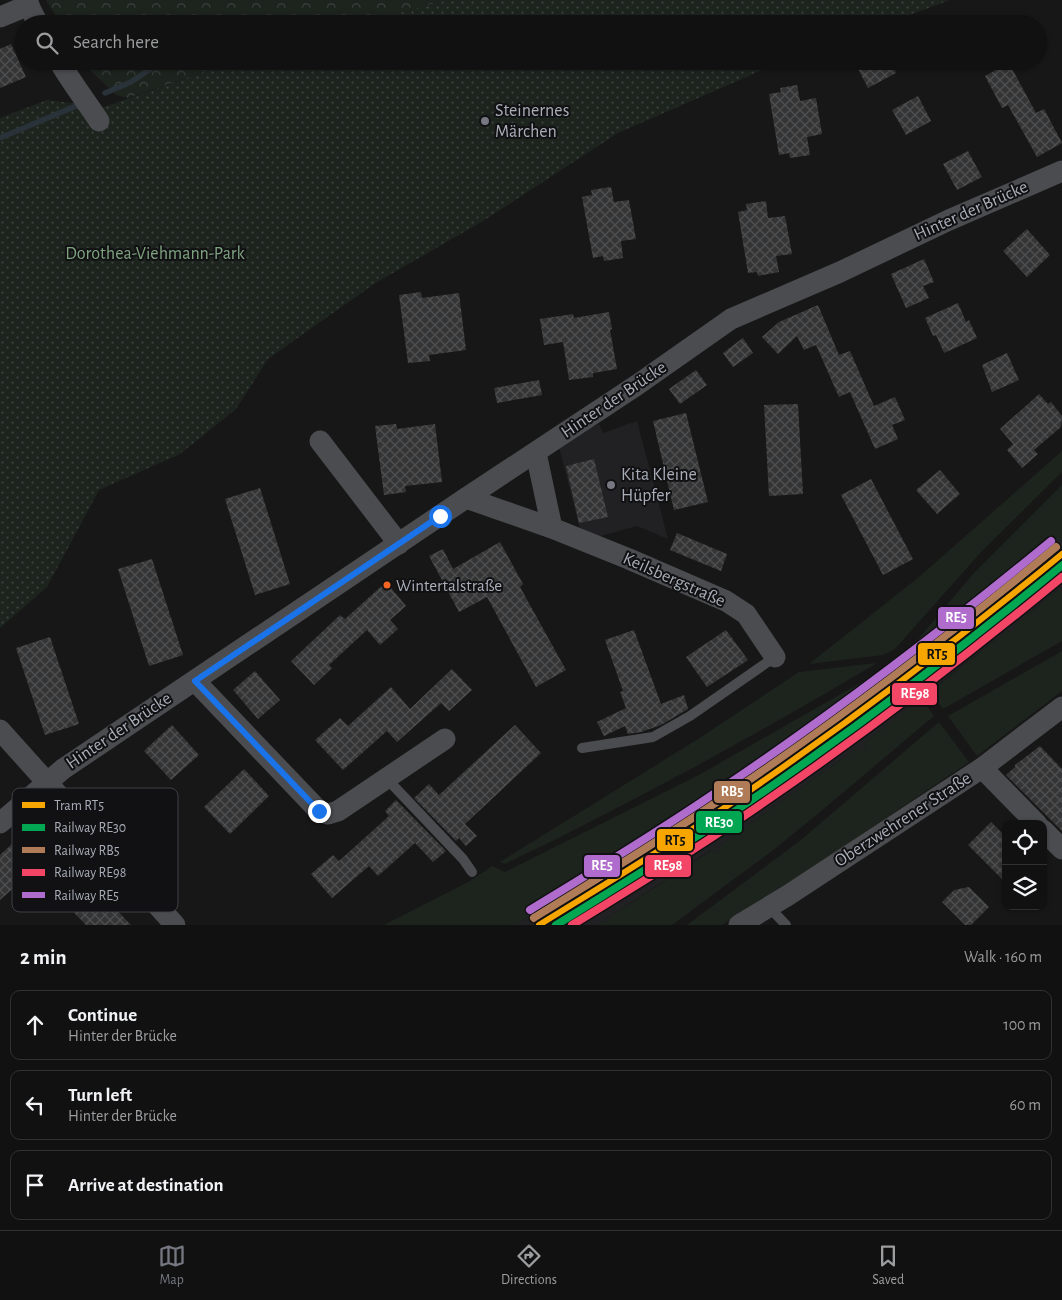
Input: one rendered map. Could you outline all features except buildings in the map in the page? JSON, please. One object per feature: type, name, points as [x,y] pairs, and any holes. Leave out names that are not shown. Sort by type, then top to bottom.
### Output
[{"type":"street","points":[[0,17],[31,10]]},
{"type":"street","points":[[64,70],[99,121]]},
{"type":"street","name":"Hinter der Brücke","points":[[40,788],[195,681],[731,320],[840,272],[949,220],[1062,171]]},
{"type":"street","points":[[320,441],[399,544]]},
{"type":"street","points":[[536,452],[552,528]]},
{"type":"street","name":"Keilsbergstraße","points":[[466,498],[552,528],[726,601],[746,614],[775,657]]},
{"type":"street","points":[[195,681],[319,811],[328,814],[338,811],[445,739]]},
{"type":"street","name":"Oberzwehrener Straße","points":[[739,925],[982,768],[1062,707]]},
{"type":"street","points":[[0,730],[52,788]]},
{"type":"street","points":[[982,768],[1033,820]]},
{"type":"street","name":"Hinter der Brücke","points":[[0,823],[12,813]]},
{"type":"street","points":[[1047,834],[1062,849]]},
{"type":"street","points":[[163,912],[175,925]]},
{"type":"lane","points":[[582,748],[653,737],[690,716],[775,657]]},
{"type":"lane","points":[[387,778],[463,859],[472,872]]},
{"type":"lane","points":[[768,907],[786,925]]},
{"type":"shaded area","name":"Kita Kleine Hüpfer","points":[[637,421],[668,539],[637,526],[597,537],[580,529],[558,443],[599,424],[603,433]]},
{"type":"shaded area","points":[[1062,540],[1062,586],[1014,626],[1016,629],[1010,633],[1008,630],[864,743],[866,746],[858,751],[856,749],[720,845],[722,848],[713,853],[711,850],[597,925],[515,925],[541,909],[540,906],[548,901],[549,904],[689,816],[687,813],[696,808],[698,810],[836,715],[834,712],[841,708],[843,710],[903,666],[983,603],[982,600],[989,595],[991,597]]},
{"type":"green space","points":[[46,0],[447,0],[391,15],[55,15]]},
{"type":"green space","points":[[447,0],[950,0],[909,15],[391,15]]},
{"type":"green space","points":[[209,70],[128,98],[116,95],[91,71]]},
{"type":"green space","name":"Dorothea-Viehmann-Park","points":[[209,70],[762,70],[618,133],[483,221],[374,284],[268,359],[236,409],[180,454],[99,490],[47,587],[0,628],[0,118],[47,100],[104,107]]},
{"type":"green space","points":[[1062,451],[1062,472],[982,551],[894,650],[883,655],[809,664],[919,577]]},
{"type":"green space","points":[[1062,485],[1062,540],[991,597],[989,595],[982,600],[984,603],[908,662],[903,657],[973,574]]},
{"type":"green space","points":[[1062,586],[1062,641],[943,709],[930,692],[1008,630],[1010,633],[1015,629],[1014,626]]},
{"type":"green space","points":[[1062,651],[1062,691],[977,756],[948,716]]},
{"type":"green space","points":[[877,663],[647,793],[505,864],[500,862],[698,739],[799,672]]},
{"type":"green space","points":[[895,663],[899,669],[843,711],[840,708],[834,712],[836,715],[698,811],[695,808],[687,813],[689,816],[549,904],[547,901],[540,906],[541,909],[515,925],[384,925],[470,881],[492,866],[505,872],[697,776]]},
{"type":"green space","points":[[921,698],[934,716],[772,851],[672,925],[597,925],[712,850],[714,853],[721,848],[720,845],[856,749],[858,751],[866,746],[864,743]]},
{"type":"green space","points":[[939,722],[969,762],[769,897],[722,925],[687,925],[802,839]]},
{"type":"waterway","points":[[105,93],[131,82],[149,70]]},
{"type":"waterway","points":[[0,138],[76,106]]},
{"type":"tram line","name":"RT5","points":[[539,925],[681,837],[813,746],[939,652],[1062,554]]},
{"type":"rail line","name":"RE5","points":[[530,910],[670,823],[802,733],[928,639],[1051,541]]},
{"type":"rail line","name":"RB5","points":[[534,918],[628,860],[807,740],[933,646],[1056,547]]},
{"type":"rail line","name":"RE30","points":[[556,925],[775,784],[941,662],[1062,565]]},
{"type":"rail line","name":"RE98","points":[[572,925],[735,822],[819,764],[942,673],[1062,577]]},
{"type":"place","name":"Steinernes Märchen","points":[[485,121]]},
{"type":"place","name":"Kita Kleine Hüpfer","points":[[611,485]]},
{"type":"place","name":"Wintertalstraße","points":[[387,585]]},
{"type":"route","points":[[319,811],[195,681],[440,516]]}]
